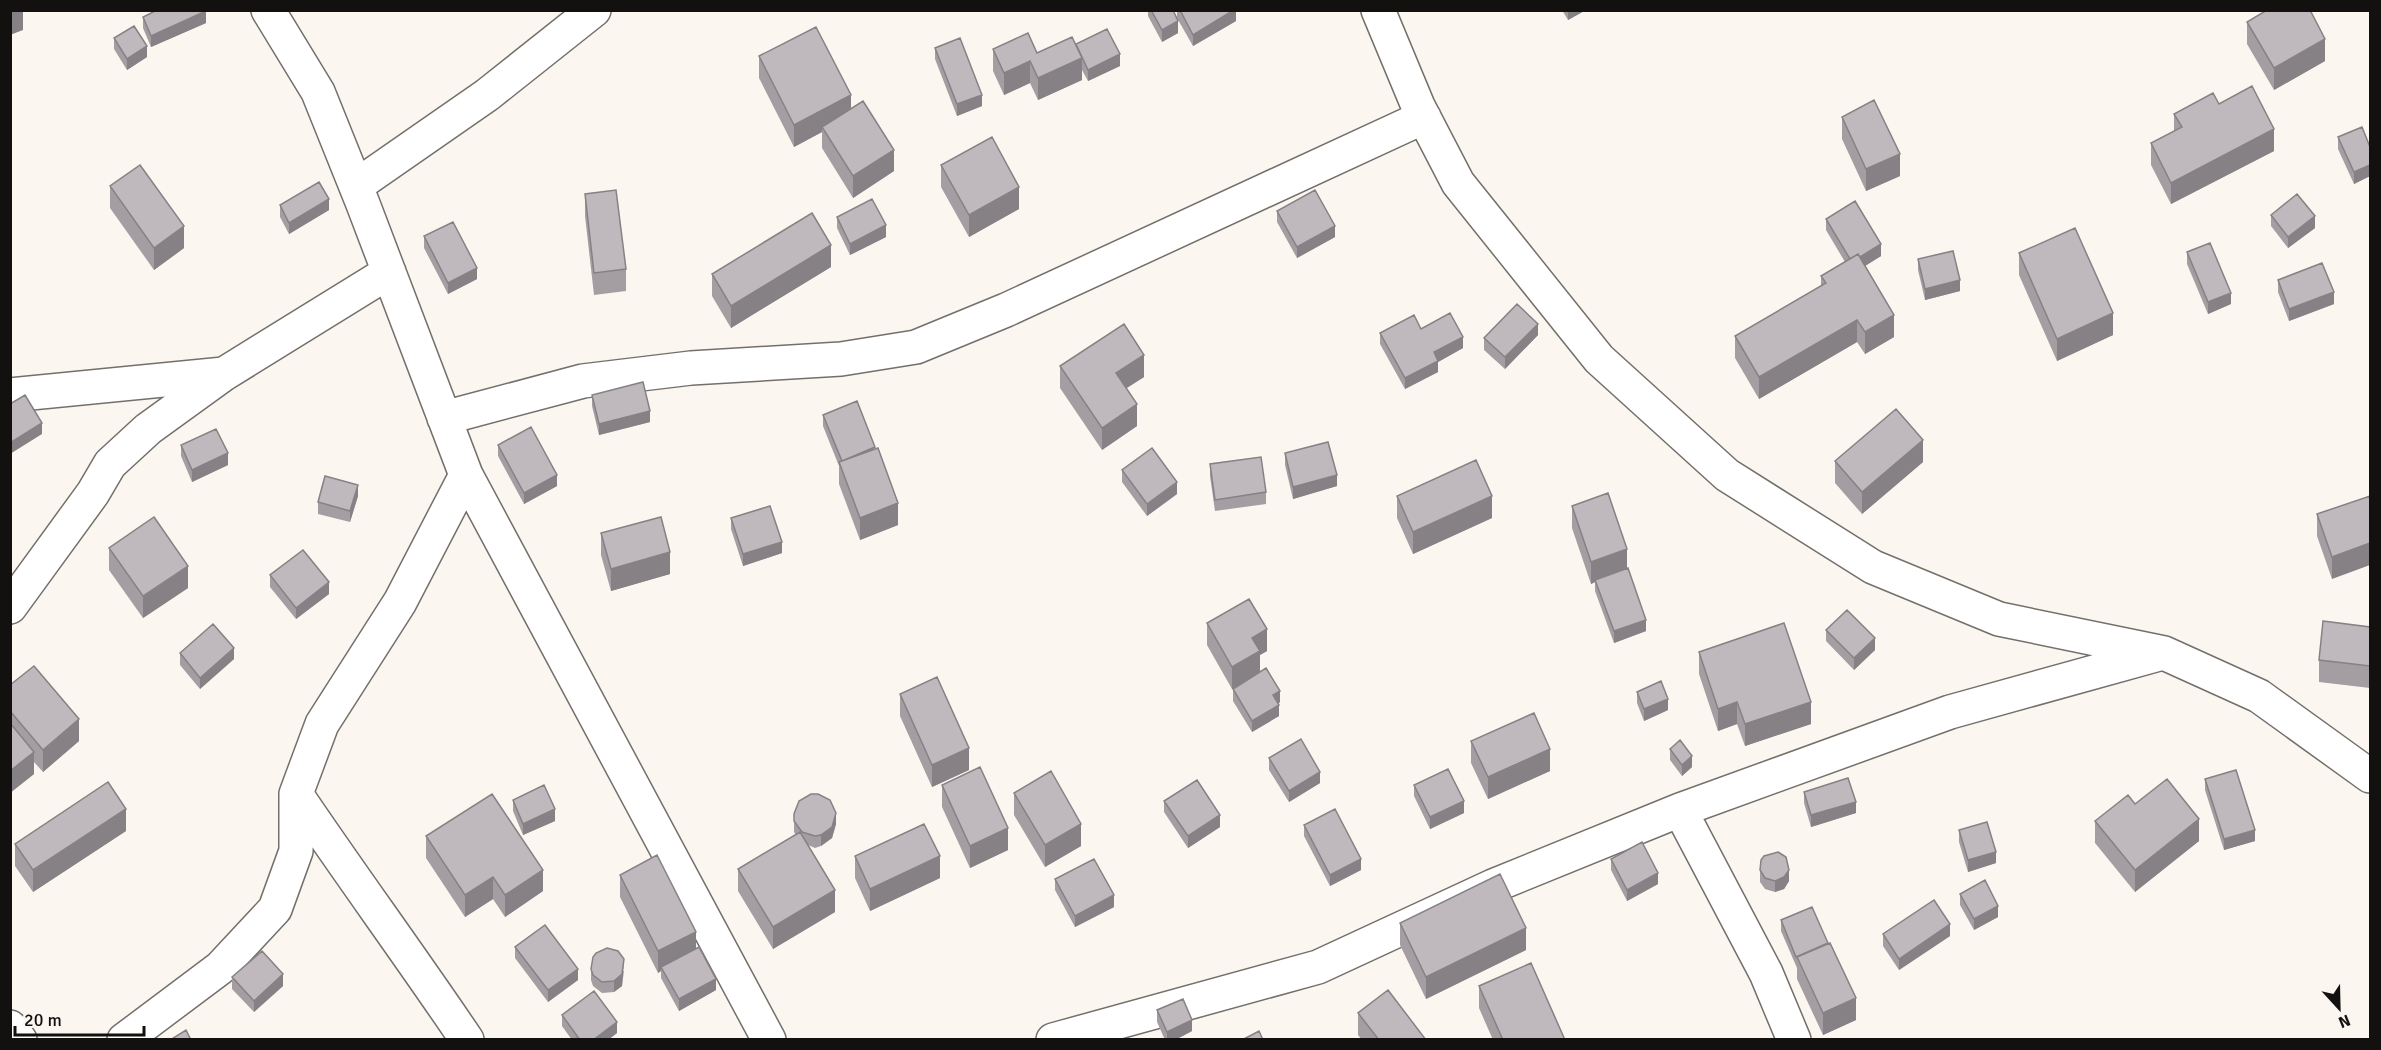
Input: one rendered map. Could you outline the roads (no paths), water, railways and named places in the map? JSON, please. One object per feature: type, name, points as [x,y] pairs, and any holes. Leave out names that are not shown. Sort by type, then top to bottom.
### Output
[{"type":"street","points":[[268,10],[318,92],[466,475],[769,1040]]},
{"type":"street","points":[[356,186],[487,95],[594,10]]},
{"type":"street","points":[[1378,10],[1424,117],[1458,183],[1599,359],[1727,475],[1873,567],[1999,619],[2164,653],[2259,696],[2370,776]]},
{"type":"street","points":[[444,418],[583,381],[692,368],[841,359],[916,347],[1006,310],[1424,117]]},
{"type":"street","points":[[10,607],[93,493],[110,464],[148,429],[224,374],[389,272]]},
{"type":"street","points":[[10,395],[224,374]]},
{"type":"street","points":[[124,1040],[220,968],[276,909],[296,851],[296,794],[322,724],[400,602],[466,475]]},
{"type":"street","points":[[1053,1040],[1318,967],[1493,886],[1680,810],[1950,712],[2164,653]]},
{"type":"street","points":[[296,794],[467,1040]]},
{"type":"street","points":[[1680,810],[1766,973],[1794,1040]]},
{"type":"street","points":[[10,1027],[20,1040]]}]
